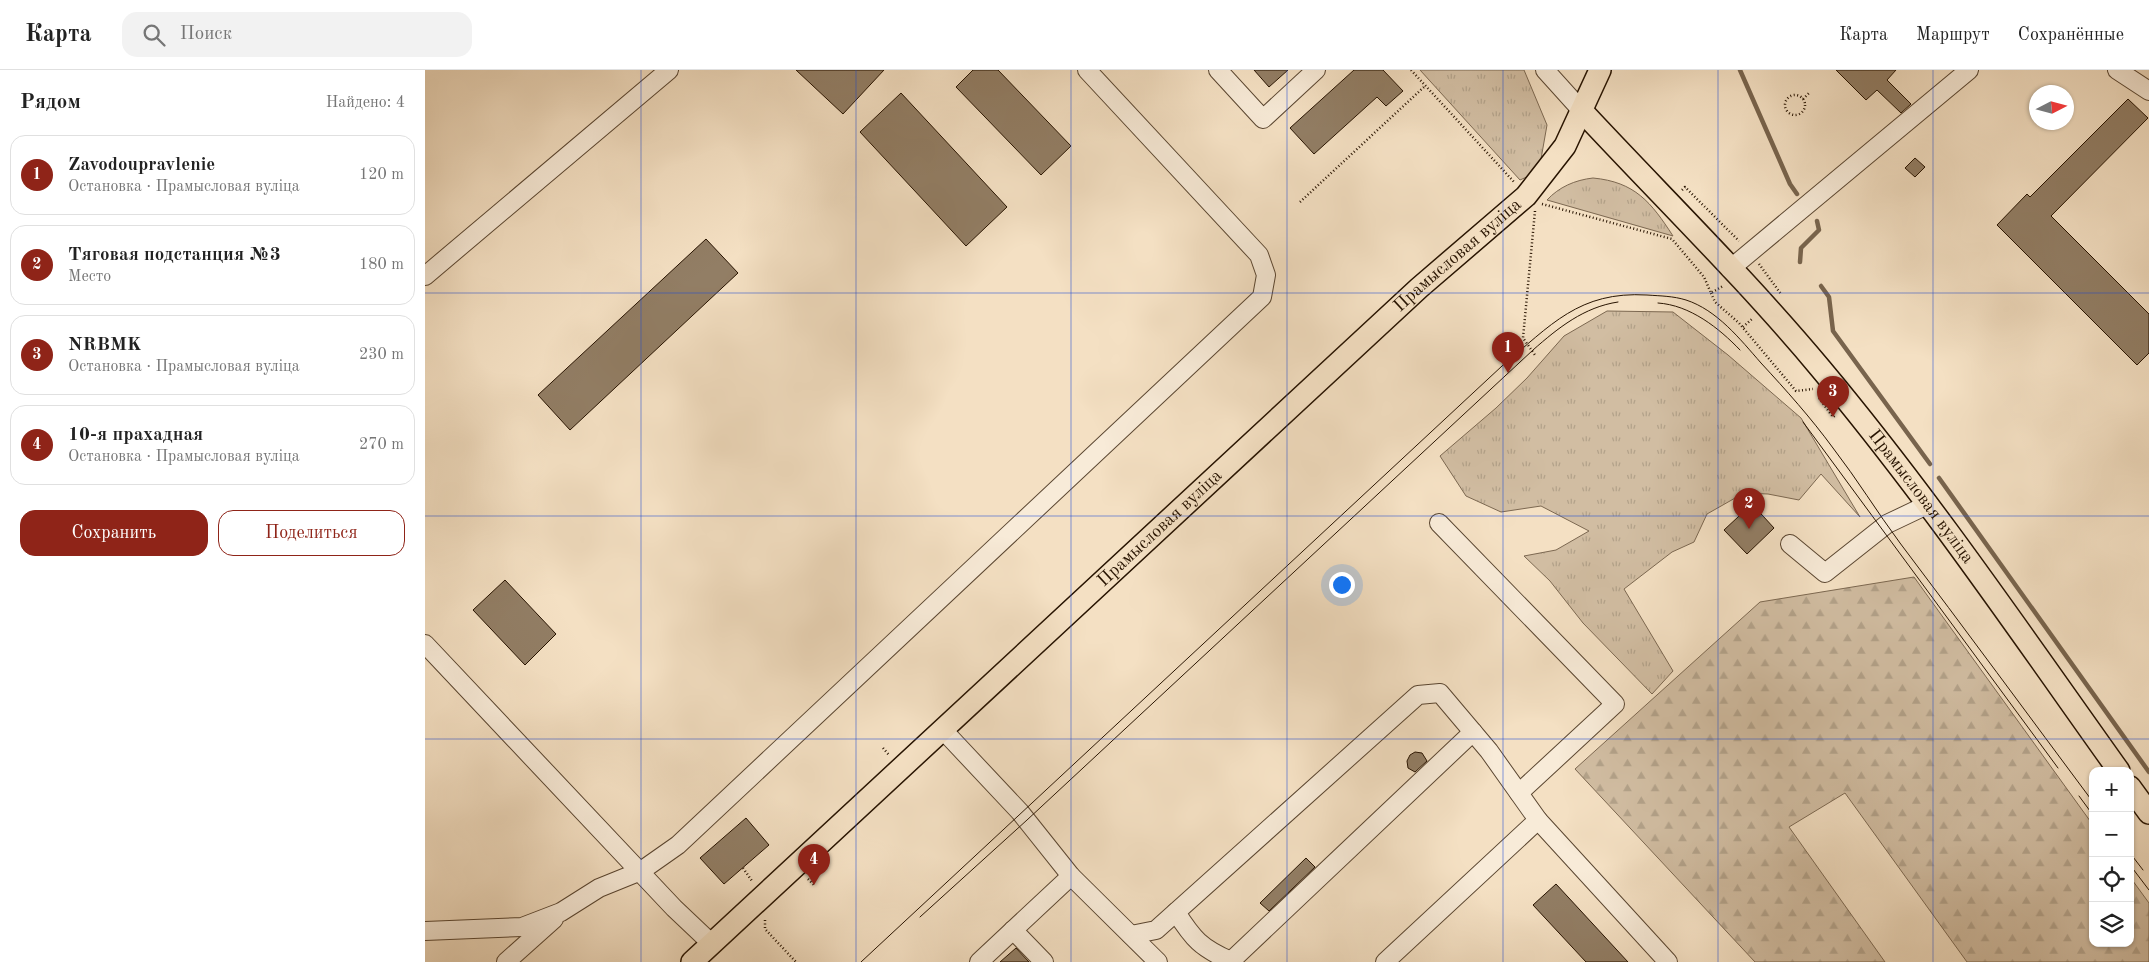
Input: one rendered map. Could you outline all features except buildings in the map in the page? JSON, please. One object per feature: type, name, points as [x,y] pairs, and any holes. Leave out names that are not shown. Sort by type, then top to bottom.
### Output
[{"type":"main road","points":[[1582,111],[1600,70]]},
{"type":"main road","name":"Прамысловая вуліца","points":[[692,962],[1419,288],[1526,196],[1565,146],[1582,111],[1730,269],[1767,305],[1821,370],[1929,504],[2116,767]]},
{"type":"main road","points":[[2134,792],[2149,813]]},
{"type":"street","points":[[425,276],[669,70]]},
{"type":"street","points":[[506,962],[561,912],[599,888],[641,871],[678,845],[1262,297],[1266,275],[1259,255],[1087,70]]},
{"type":"street","points":[[1218,70],[1263,119],[1316,70]]},
{"type":"street","points":[[1545,70],[1582,111]]},
{"type":"street","points":[[1730,269],[1969,70]]},
{"type":"street","points":[[2117,70],[2149,91]]},
{"type":"street","points":[[1790,544],[1825,573],[1887,524],[1929,504]]},
{"type":"street","points":[[1439,523],[1615,704],[1519,793]]},
{"type":"street","points":[[425,644],[674,908],[712,944]]},
{"type":"street","points":[[1131,935],[1156,930],[1418,695],[1440,693],[1473,732],[1538,820],[1668,962]]},
{"type":"street","points":[[943,730],[1021,812],[1071,876],[1158,962]]},
{"type":"street","points":[[1176,912],[1193,937],[1211,952],[1231,961],[1473,732]]},
{"type":"street","points":[[1385,962],[1538,820]]},
{"type":"street","points":[[979,962],[1071,876]]},
{"type":"street","points":[[425,931],[522,927],[561,912]]},
{"type":"street","points":[[1013,930],[1044,962]]},
{"type":"path","points":[[1300,202],[1425,86]]},
{"type":"path","points":[[1803,99],[1809,93]]},
{"type":"path","points":[[1796,95],[1803,99],[1805,106],[1801,113],[1794,115],[1787,112],[1785,104],[1789,98],[1796,95]]},
{"type":"path","points":[[1536,202],[1672,240],[1704,276],[1715,302],[1739,323],[1796,391],[1813,389],[1833,417]]},
{"type":"path","points":[[1711,292],[1723,286],[1730,269]]},
{"type":"green space","points":[[1420,70],[1524,70],[1547,125],[1541,159],[1531,175],[1520,180]]},
{"type":"green space","points":[[1593,178],[1608,180],[1631,189],[1649,204],[1673,236],[1547,200],[1557,191],[1568,185],[1580,180]]},
{"type":"green space","points":[[1607,311],[1673,312],[1728,355],[1801,418],[1860,517],[1821,474],[1799,500],[1768,494],[1744,493],[1707,514],[1694,542],[1672,552],[1624,589],[1673,671],[1652,694],[1583,623],[1550,581],[1524,556],[1556,550],[1589,531],[1541,506],[1501,512],[1466,496],[1440,456],[1496,408],[1527,378],[1564,336]]},
{"type":"green space","points":[[1914,577],[2089,819],[2089,947],[2134,947],[2134,882],[2149,903],[2149,962],[1967,962],[1845,793],[1789,827],[1885,962],[1755,962],[1575,769],[1760,602]]},
{"type":"waterway","points":[[1740,70],[1790,184],[1797,194]]},
{"type":"waterway","points":[[1800,262],[1801,248],[1819,230],[1817,221]]},
{"type":"waterway","points":[[1821,286],[1829,297],[1833,331],[1930,464]]},
{"type":"waterway","points":[[1939,478],[2149,772]]},
{"type":"tram line","points":[[861,962],[1502,366],[1551,324],[1567,314],[1584,305],[1623,295],[1662,296],[1686,300],[1708,311],[1736,335],[1825,437],[1900,543],[2089,797]]},
{"type":"tram line","points":[[920,917],[1533,350],[1572,320],[1594,309],[1618,302]]},
{"type":"tram line","points":[[1658,303],[1681,308],[1703,319],[1740,350]]},
{"type":"tram line","points":[[1803,422],[2058,768]]},
{"type":"tram line","points":[[2079,796],[2091,812]]},
{"type":"tram line","points":[[2133,857],[2143,870]]},
{"type":"tram line","points":[[2134,870],[2149,890]]},
{"type":"place","name":"Zavodoupravlenie","points":[[1508,373]]},
{"type":"place","name":"NRBMK","points":[[1833,417]]},
{"type":"place","name":"Тяговая подстанция №3","points":[[1749,529]]},
{"type":"place","name":"10-я прахадная","points":[[814,885]]}]
